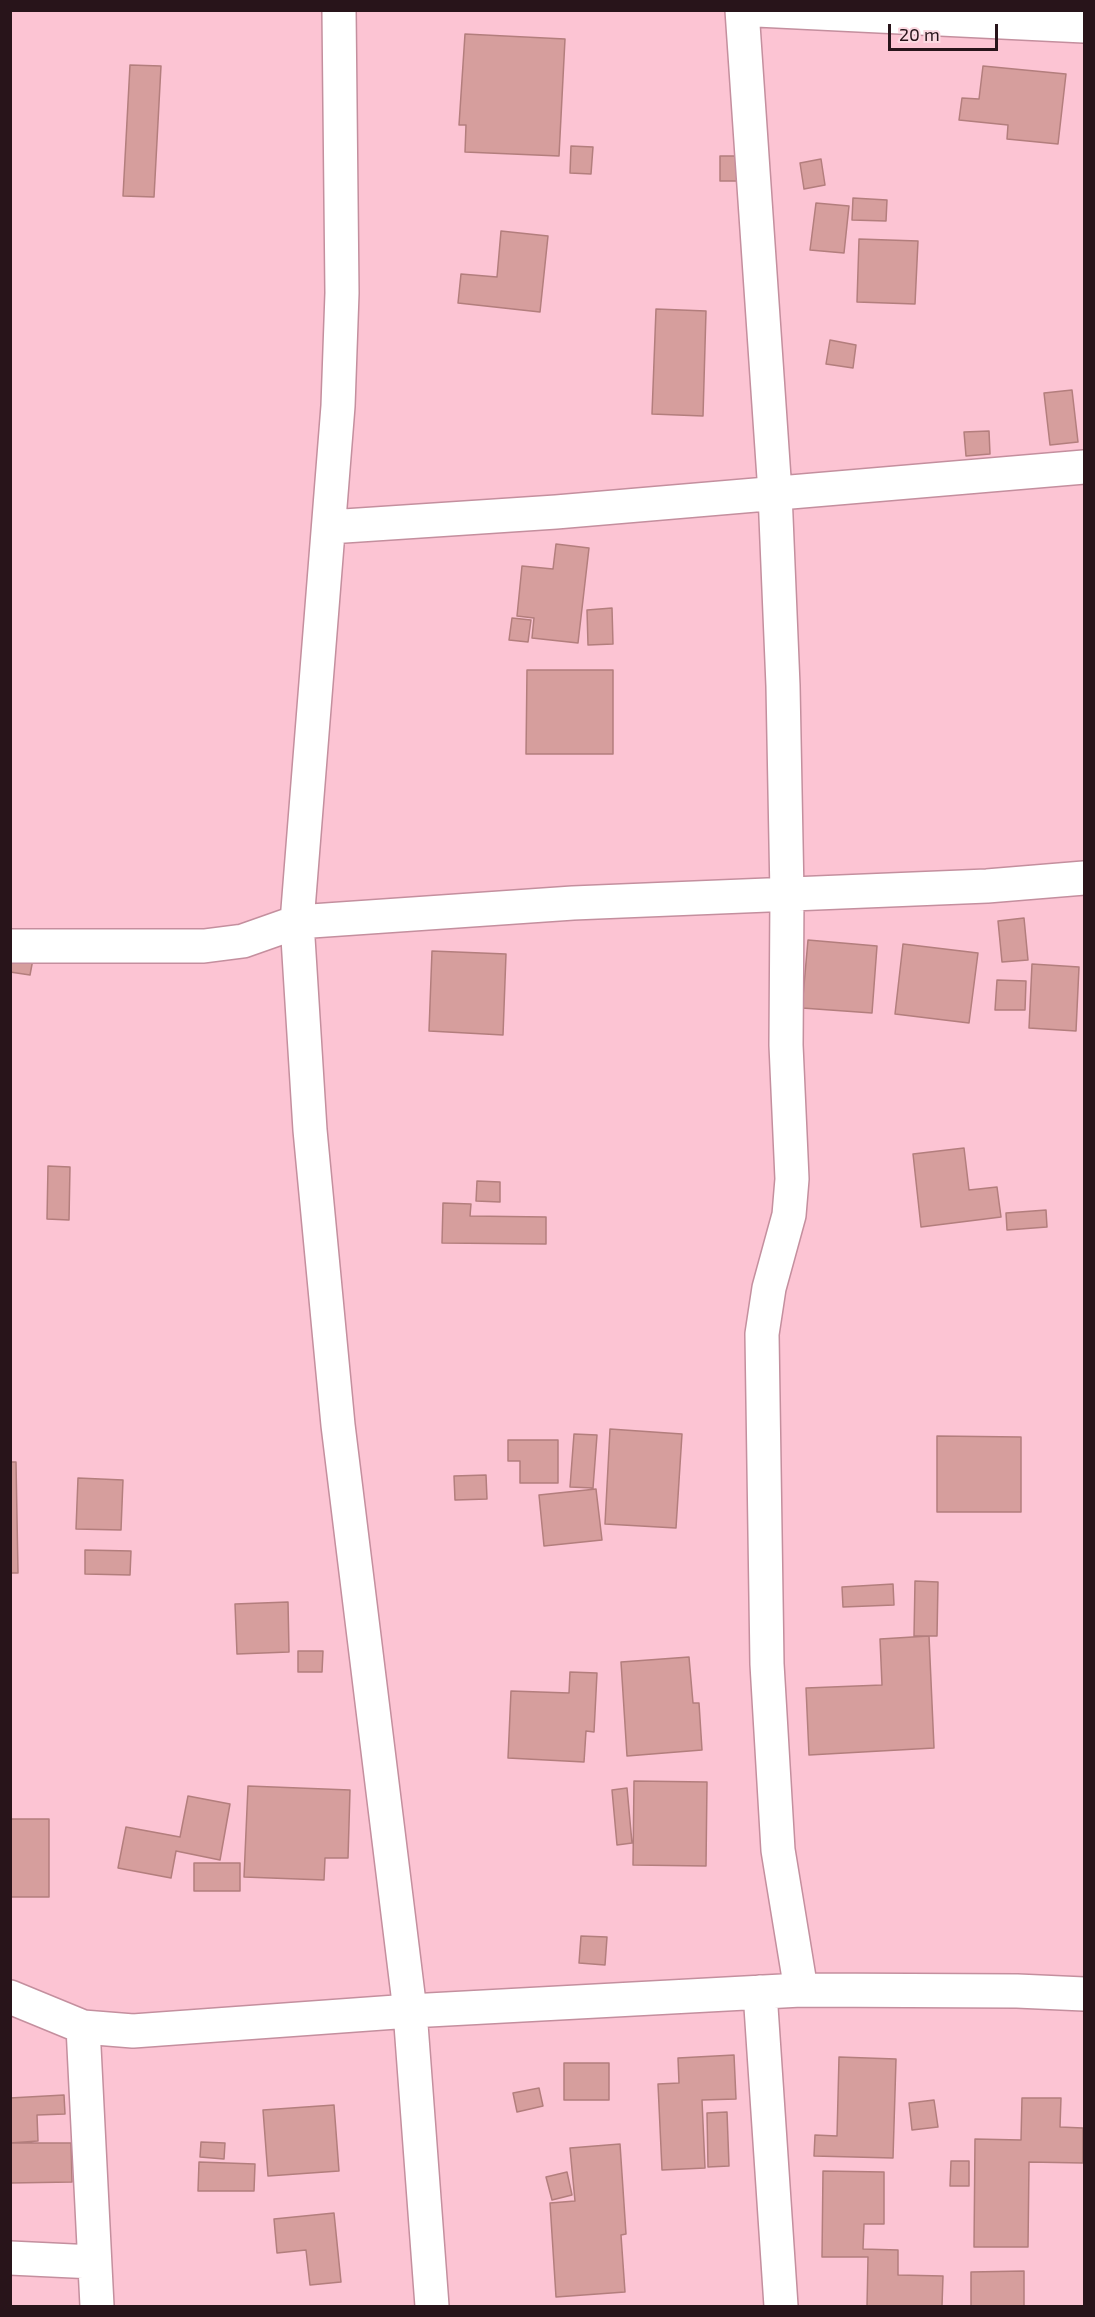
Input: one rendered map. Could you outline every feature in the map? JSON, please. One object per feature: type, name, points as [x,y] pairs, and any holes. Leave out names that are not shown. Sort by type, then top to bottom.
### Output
[{"type":"street","points":[[339,10],[342,293],[338,406],[297,922],[310,1130],[338,1425],[410,2011],[432,2307]]},
{"type":"street","points":[[742,10],[775,493],[783,686],[787,895],[786,1045],[792,1179],[789,1215],[769,1288],[762,1334],[769,1688],[778,1850],[801,1990]]},
{"type":"street","points":[[757,10],[1084,26]]},
{"type":"street","points":[[329,526],[555,512],[1084,467]]},
{"type":"street","points":[[10,945],[204,946],[243,940],[297,922],[573,903],[987,886],[1084,878]]},
{"type":"street","points":[[10,1997],[83,2027],[133,2031],[410,2011],[801,1990],[1017,1991],[1084,1994]]},
{"type":"street","points":[[760,1992],[781,2307]]},
{"type":"street","points":[[83,2027],[97,2307]]},
{"type":"street","points":[[10,2258],[94,2262]]},
{"type":"building","points":[[465,34],[565,39],[559,156],[465,152],[466,125],[459,125]]},
{"type":"building","points":[[130,65],[161,66],[154,197],[123,196]]},
{"type":"building","points":[[983,66],[1066,74],[1058,144],[1007,139],[1008,125],[959,120],[962,98],[979,99]]},
{"type":"building","points":[[571,146],[593,147],[591,174],[570,173]]},
{"type":"building","points":[[720,156],[746,156],[746,181],[720,181]]},
{"type":"building","points":[[821,159],[825,185],[804,189],[800,163]]},
{"type":"building","points":[[853,198],[887,200],[886,221],[852,220]]},
{"type":"building","points":[[816,203],[849,206],[844,253],[810,250]]},
{"type":"building","points":[[501,231],[548,236],[540,312],[458,303],[461,274],[497,277]]},
{"type":"building","points":[[859,239],[918,241],[915,304],[857,302]]},
{"type":"building","points":[[656,309],[706,311],[703,416],[652,414]]},
{"type":"building","points":[[830,340],[856,345],[853,368],[826,364]]},
{"type":"building","points":[[1072,390],[1078,442],[1050,445],[1044,393]]},
{"type":"building","points":[[989,431],[990,454],[966,456],[964,432]]},
{"type":"building","points":[[556,544],[589,548],[578,643],[532,638],[534,618],[517,616],[522,566],[553,569]]},
{"type":"building","points":[[612,608],[613,644],[588,645],[587,610]]},
{"type":"building","points":[[512,618],[531,620],[528,642],[509,640]]},
{"type":"building","points":[[527,670],[613,670],[613,754],[526,754]]},
{"type":"building","points":[[1024,918],[1028,960],[1002,962],[998,921]]},
{"type":"building","points":[[808,940],[877,946],[872,1013],[802,1008]]},
{"type":"building","points":[[903,944],[978,953],[969,1023],[895,1014]]},
{"type":"building","points":[[432,951],[506,954],[503,1035],[429,1031]]},
{"type":"building","points":[[10,956],[33,959],[30,975],[10,972]]},
{"type":"building","points":[[1032,964],[1079,967],[1076,1031],[1029,1028]]},
{"type":"building","points":[[997,980],[1026,981],[1025,1010],[995,1010]]},
{"type":"building","points":[[964,1148],[969,1190],[997,1187],[1001,1217],[921,1227],[913,1154]]},
{"type":"building","points":[[48,1166],[70,1167],[69,1220],[47,1219]]},
{"type":"building","points":[[477,1181],[500,1182],[500,1202],[476,1201]]},
{"type":"building","points":[[443,1203],[471,1204],[470,1216],[546,1217],[546,1244],[442,1243]]},
{"type":"building","points":[[1046,1210],[1047,1227],[1007,1230],[1006,1213]]},
{"type":"building","points":[[610,1429],[682,1434],[676,1528],[605,1524]]},
{"type":"building","points":[[574,1434],[597,1435],[593,1488],[570,1487]]},
{"type":"building","points":[[937,1436],[1021,1437],[1021,1512],[937,1512]]},
{"type":"building","points":[[508,1440],[558,1440],[558,1483],[520,1483],[520,1461],[508,1461]]},
{"type":"building","points":[[10,1462],[16,1462],[18,1573],[10,1573]]},
{"type":"building","points":[[486,1475],[487,1499],[455,1500],[454,1476]]},
{"type":"building","points":[[78,1478],[123,1480],[121,1530],[76,1529]]},
{"type":"building","points":[[596,1489],[602,1540],[544,1546],[539,1495]]},
{"type":"building","points":[[85,1550],[131,1551],[130,1575],[85,1574]]},
{"type":"building","points":[[915,1581],[938,1582],[937,1636],[914,1636]]},
{"type":"building","points":[[893,1584],[894,1605],[843,1607],[842,1587]]},
{"type":"building","points":[[288,1602],[289,1652],[237,1654],[235,1604]]},
{"type":"building","points":[[929,1636],[934,1748],[809,1755],[806,1688],[882,1685],[880,1639]]},
{"type":"building","points":[[298,1651],[323,1651],[322,1672],[298,1672]]},
{"type":"building","points":[[689,1657],[693,1703],[699,1703],[702,1750],[627,1756],[621,1662]]},
{"type":"building","points":[[570,1672],[597,1673],[594,1732],[586,1731],[584,1762],[508,1758],[511,1691],[569,1693]]},
{"type":"building","points":[[634,1781],[707,1782],[706,1866],[633,1865]]},
{"type":"building","points":[[248,1786],[350,1790],[348,1858],[325,1858],[324,1880],[244,1877]]},
{"type":"building","points":[[627,1788],[632,1843],[617,1845],[612,1790]]},
{"type":"building","points":[[188,1796],[230,1804],[220,1860],[176,1851],[171,1878],[118,1868],[126,1827],[180,1837]]},
{"type":"building","points":[[10,1819],[49,1819],[49,1897],[10,1897]]},
{"type":"building","points":[[194,1863],[240,1863],[240,1891],[194,1891]]},
{"type":"building","points":[[581,1936],[607,1937],[605,1965],[579,1963]]},
{"type":"building","points":[[734,2055],[736,2099],[702,2100],[705,2168],[662,2170],[658,2084],[679,2083],[678,2058]]},
{"type":"building","points":[[839,2057],[896,2059],[893,2158],[814,2156],[815,2135],[837,2136]]},
{"type":"building","points":[[564,2063],[609,2063],[609,2100],[564,2100]]},
{"type":"building","points":[[539,2088],[543,2106],[517,2112],[513,2093]]},
{"type":"building","points":[[64,2095],[65,2114],[37,2115],[38,2141],[10,2143],[10,2098]]},
{"type":"building","points":[[1022,2098],[1061,2098],[1060,2127],[1083,2128],[1083,2163],[1029,2162],[1028,2247],[974,2247],[975,2139],[1021,2140]]},
{"type":"building","points":[[934,2100],[938,2127],[912,2130],[909,2103]]},
{"type":"building","points":[[334,2105],[339,2171],[268,2176],[263,2110]]},
{"type":"building","points":[[727,2112],[729,2166],[708,2167],[707,2113]]},
{"type":"building","points":[[201,2142],[225,2143],[224,2159],[200,2157]]},
{"type":"building","points":[[10,2143],[71,2143],[72,2182],[10,2183]]},
{"type":"building","points":[[620,2144],[626,2234],[621,2235],[625,2292],[556,2297],[550,2203],[575,2201],[570,2148]]},
{"type":"building","points":[[951,2161],[969,2161],[969,2186],[950,2186]]},
{"type":"building","points":[[199,2162],[255,2164],[254,2191],[198,2191]]},
{"type":"building","points":[[823,2171],[884,2172],[884,2224],[864,2224],[863,2249],[898,2250],[898,2275],[943,2276],[942,2306],[867,2306],[868,2257],[822,2257]]},
{"type":"building","points":[[567,2172],[572,2195],[552,2200],[546,2177]]},
{"type":"building","points":[[334,2213],[341,2282],[310,2285],[306,2250],[277,2253],[274,2219]]},
{"type":"building","points":[[1024,2271],[1024,2306],[971,2306],[971,2272]]}]
